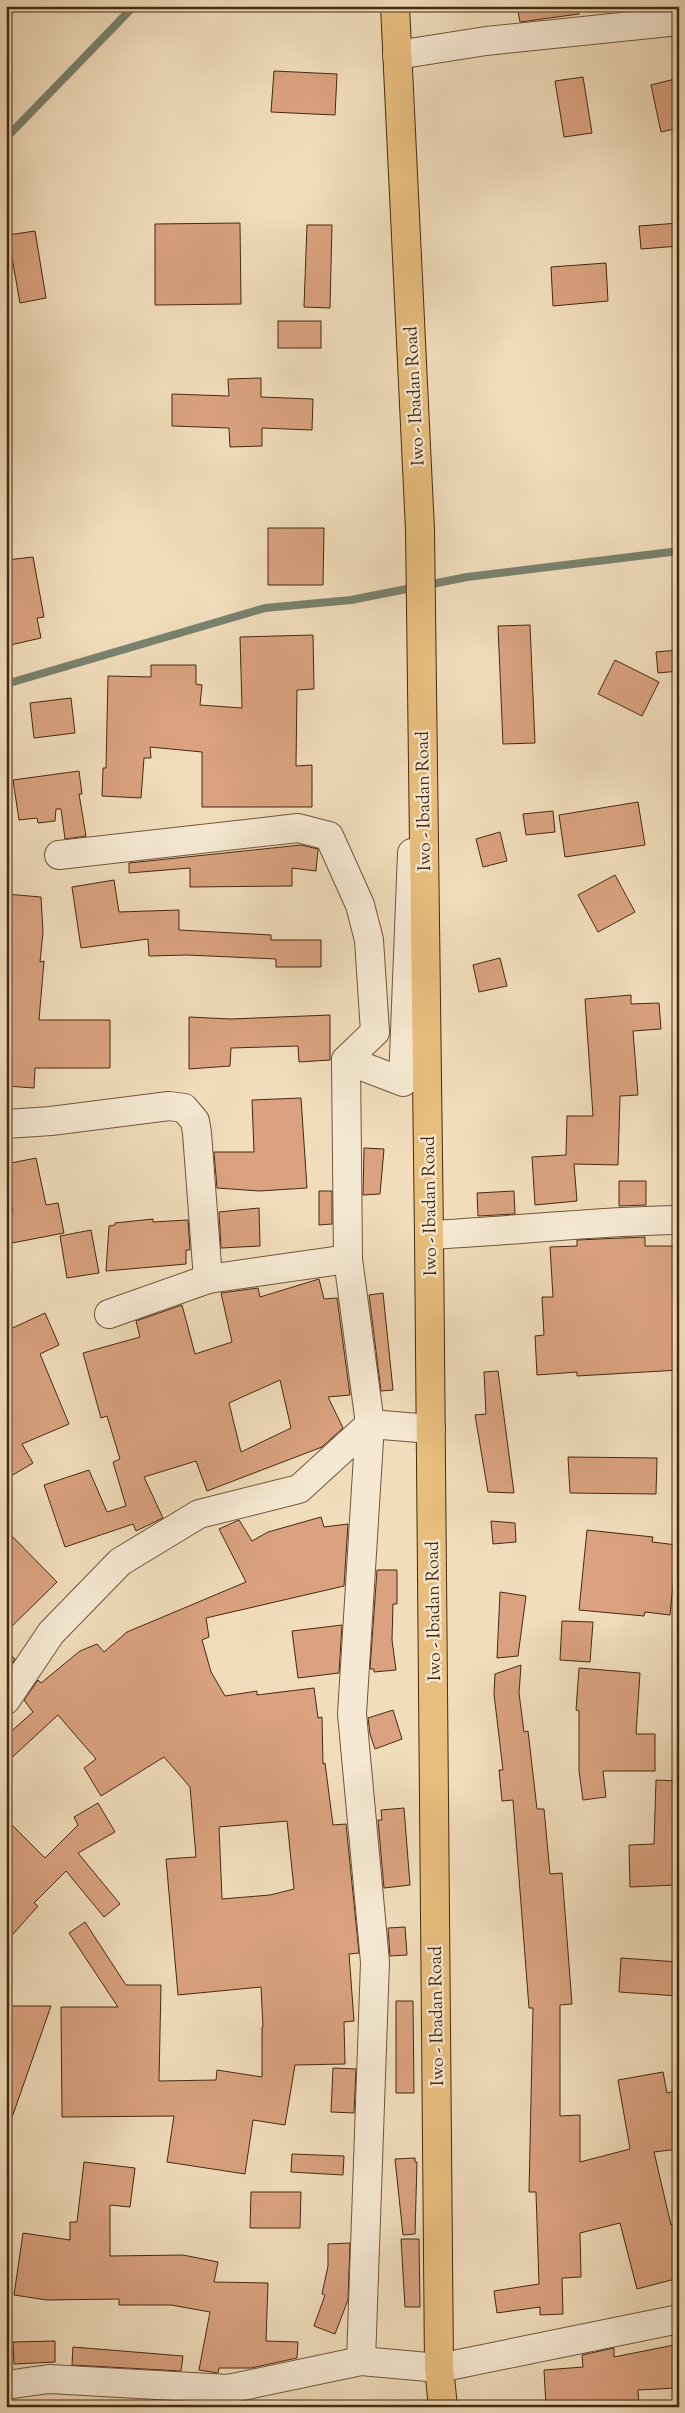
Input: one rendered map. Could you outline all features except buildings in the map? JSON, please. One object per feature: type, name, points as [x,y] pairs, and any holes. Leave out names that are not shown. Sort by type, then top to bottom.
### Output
[{"type":"main road","name":"Iwo - Ibadan Road","points":[[395,6],[420,530],[429,1235],[439,2368],[442,2407]]},
{"type":"street","points":[[677,6],[679,15]]},
{"type":"street","points":[[397,55],[486,41],[679,20]]},
{"type":"street","points":[[346,1060],[403,1082],[421,637]]},
{"type":"street","points":[[59,855],[298,828],[329,836],[360,905],[369,940],[375,1032],[346,1060],[348,1258],[370,1424],[352,1714],[375,1962],[361,2360]]},
{"type":"street","points":[[6,1124],[51,1121],[169,1106],[184,1108],[195,1121],[197,1133],[208,1279]]},
{"type":"street","points":[[429,1235],[508,1232],[629,1221],[679,1220]]},
{"type":"street","points":[[109,1314],[208,1279],[348,1258]]},
{"type":"street","points":[[6,1700],[51,1633],[120,1562],[199,1514],[299,1489],[370,1424],[431,1429]]},
{"type":"street","points":[[6,2385],[49,2379],[228,2388],[361,2360],[439,2368],[679,2319]]},
{"type":"waterway","points":[[6,138],[134,6]]},
{"type":"waterway","points":[[6,684],[265,608],[351,600],[467,577],[679,551]]}]
